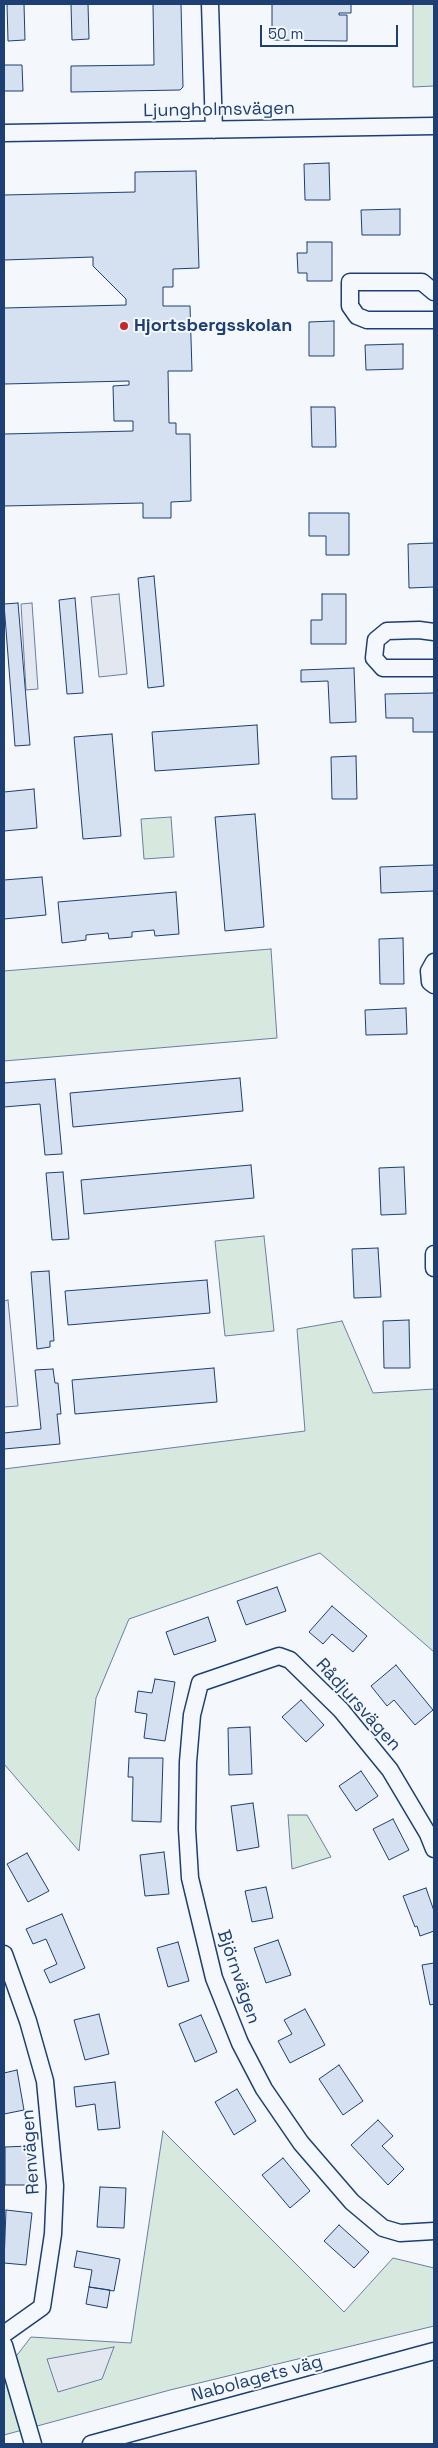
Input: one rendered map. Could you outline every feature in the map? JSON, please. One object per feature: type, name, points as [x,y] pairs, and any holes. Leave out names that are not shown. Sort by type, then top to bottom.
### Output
[{"type":"street","points":[[210,4],[214,130]]},
{"type":"street","name":"Ljungholmsvägen","points":[[4,133],[434,126]]},
{"type":"street","points":[[434,292],[422,282],[350,282],[350,306],[357,316],[367,320],[434,320]]},
{"type":"street","points":[[434,632],[419,630],[387,631],[376,640],[374,658],[383,668],[434,668]]},
{"type":"street","points":[[434,962],[429,970],[430,982],[434,985]]},
{"type":"street","points":[[434,1254],[434,1268]]},
{"type":"street","name":"Rådjursvägen","points":[[241,1668],[279,1656],[290,1660],[341,1710],[390,1770],[428,1834],[434,1849]]},
{"type":"street","name":"Björnvägen","points":[[241,1668],[200,1683],[192,1715],[187,1829],[190,1878],[214,1978],[240,2043],[264,2089],[301,2143],[352,2202],[382,2228],[400,2234],[434,2231]]},
{"type":"street","name":"Renvägen","points":[[4,1954],[28,2021],[45,2081],[55,2186],[53,2234],[42,2307],[4,2334]]},
{"type":"street","points":[[4,2345],[33,2444]]},
{"type":"street","name":"Nabolagets väg","points":[[91,2444],[434,2351]]},
{"type":"shaded area","points":[[413,4],[434,4],[434,86],[413,87]]},
{"type":"shaded area","points":[[119,594],[127,674],[99,677],[91,597]]},
{"type":"shaded area","points":[[32,603],[38,689],[26,690],[21,604]]},
{"type":"shaded area","points":[[171,817],[174,857],[144,859],[141,819]]},
{"type":"shaded area","points":[[271,949],[277,1038],[4,1061],[4,971]]},
{"type":"shaded area","points":[[264,1236],[274,1331],[225,1336],[215,1241]]},
{"type":"shaded area","points":[[8,1300],[18,1406],[4,1407],[4,1301]]},
{"type":"shaded area","points":[[342,1321],[373,1393],[434,1389],[434,1652],[320,1553],[129,1619],[96,1698],[79,1851],[4,1764],[4,1469],[305,1431],[297,1329]]},
{"type":"shaded area","points":[[288,1815],[307,1815],[331,1857],[292,1869]]},
{"type":"shaded area","points":[[163,2131],[344,2312],[393,2258],[434,2268],[434,2326],[170,2390],[4,2435],[4,2372],[31,2337],[131,2343]]},
{"type":"shaded area","points":[[114,2347],[102,2379],[58,2392],[47,2359]]},
{"type":"building","points":[[7,4],[24,4],[25,40],[8,41]]},
{"type":"building","points":[[71,4],[88,4],[89,39],[72,40]]},
{"type":"building","points":[[153,4],[181,4],[183,87],[180,90],[71,92],[71,66],[154,65]]},
{"type":"building","points":[[272,4],[351,4],[351,13],[339,13],[339,15],[347,15],[347,41],[272,40]]},
{"type":"building","points":[[4,65],[22,65],[23,91],[4,91]]},
{"type":"building","points":[[329,163],[330,200],[305,200],[304,164]]},
{"type":"building","points":[[196,171],[199,268],[173,269],[173,287],[163,287],[163,306],[190,306],[192,371],[168,371],[169,423],[176,423],[176,434],[190,434],[191,501],[171,502],[171,518],[143,518],[143,503],[4,506],[4,434],[133,431],[133,421],[114,421],[113,386],[129,385],[129,381],[4,384],[4,308],[126,305],[126,299],[93,266],[93,257],[4,260],[4,195],[135,192],[135,172]]},
{"type":"building","points":[[400,209],[400,235],[362,235],[361,210]]},
{"type":"building","points":[[307,242],[332,242],[332,281],[307,281],[307,273],[298,273],[297,253],[307,253]]},
{"type":"building","points":[[334,321],[334,356],[309,356],[309,322]]},
{"type":"building","points":[[403,344],[403,369],[366,370],[365,345]]},
{"type":"building","points":[[311,407],[335,407],[336,447],[312,447]]},
{"type":"building","points":[[309,513],[349,513],[349,555],[326,555],[326,536],[309,536]]},
{"type":"building","points":[[434,543],[434,587],[409,588],[408,544]]},
{"type":"building","points":[[154,576],[164,686],[148,688],[138,578]]},
{"type":"building","points":[[322,594],[346,594],[346,644],[311,644],[311,620],[322,620]]},
{"type":"building","points":[[75,598],[83,693],[67,694],[59,600]]},
{"type":"building","points":[[18,603],[30,745],[15,746],[4,604]]},
{"type":"building","points":[[354,668],[356,722],[330,723],[328,681],[301,682],[301,670]]},
{"type":"building","points":[[434,693],[434,732],[413,732],[413,718],[386,718],[385,694]]},
{"type":"building","points":[[257,725],[259,764],[155,771],[152,732]]},
{"type":"building","points":[[112,734],[121,836],[83,839],[74,737]]},
{"type":"building","points":[[356,756],[357,799],[332,799],[331,757]]},
{"type":"building","points":[[34,789],[37,828],[4,831],[4,792]]},
{"type":"building","points":[[255,814],[264,927],[225,931],[215,817]]},
{"type":"building","points":[[434,865],[434,891],[381,893],[380,867]]},
{"type":"building","points":[[42,877],[46,915],[4,919],[4,880]]},
{"type":"building","points":[[176,892],[179,934],[155,936],[154,930],[132,932],[132,937],[109,939],[108,933],[86,935],[86,940],[62,943],[58,902]]},
{"type":"building","points":[[403,938],[404,984],[380,984],[379,939]]},
{"type":"building","points":[[406,1008],[407,1034],[366,1035],[365,1010]]},
{"type":"building","points":[[240,1078],[243,1111],[73,1127],[70,1093]]},
{"type":"building","points":[[55,1079],[62,1154],[45,1155],[40,1104],[4,1107],[4,1083]]},
{"type":"building","points":[[251,1165],[254,1198],[84,1214],[81,1180]]},
{"type":"building","points":[[404,1167],[406,1214],[381,1215],[379,1168]]},
{"type":"building","points":[[63,1172],[69,1239],[52,1240],[46,1173]]},
{"type":"building","points":[[378,1248],[381,1297],[354,1298],[352,1249]]},
{"type":"building","points":[[49,1271],[54,1341],[50,1341],[50,1347],[37,1349],[31,1272]]},
{"type":"building","points":[[207,1280],[210,1313],[68,1325],[65,1291]]},
{"type":"building","points":[[409,1320],[410,1368],[384,1368],[383,1321]]},
{"type":"building","points":[[214,1368],[217,1402],[75,1414],[72,1380]]},
{"type":"building","points":[[53,1369],[55,1383],[58,1383],[61,1414],[57,1414],[60,1444],[4,1449],[4,1433],[41,1429],[35,1370]]},
{"type":"building","points":[[277,1587],[286,1611],[246,1625],[237,1601]]},
{"type":"building","points":[[332,1606],[367,1636],[353,1652],[332,1634],[323,1644],[309,1632]]},
{"type":"building","points":[[208,1617],[216,1641],[174,1655],[166,1632]]},
{"type":"building","points":[[396,1665],[433,1710],[415,1725],[394,1700],[387,1706],[371,1686]]},
{"type":"building","points":[[155,1679],[175,1682],[165,1741],[144,1738],[147,1714],[135,1712],[138,1691],[152,1693]]},
{"type":"building","points":[[301,1700],[324,1725],[306,1742],[282,1717]]},
{"type":"building","points":[[250,1727],[252,1774],[229,1775],[228,1728]]},
{"type":"building","points":[[129,1758],[163,1758],[161,1822],[132,1821],[133,1777],[128,1777]]},
{"type":"building","points":[[361,1771],[378,1796],[356,1811],[339,1786]]},
{"type":"building","points":[[253,1803],[259,1847],[237,1851],[231,1806]]},
{"type":"building","points":[[393,1819],[409,1850],[389,1860],[373,1829]]},
{"type":"building","points":[[164,1852],[169,1894],[145,1896],[140,1855]]},
{"type":"building","points":[[27,1853],[49,1891],[28,1902],[7,1864]]},
{"type":"building","points":[[266,1887],[273,1918],[252,1922],[245,1891]]},
{"type":"building","points":[[426,1888],[434,1911],[434,1931],[420,1936],[403,1896]]},
{"type":"building","points":[[62,1914],[85,1968],[50,1983],[44,1970],[57,1964],[46,1939],[33,1944],[26,1929]]},
{"type":"building","points":[[278,1940],[291,1975],[266,1983],[254,1948]]},
{"type":"building","points":[[178,1942],[189,1981],[168,1987],[157,1948]]},
{"type":"building","points":[[434,1963],[434,2004],[430,2005],[422,1965]]},
{"type":"building","points":[[305,2009],[325,2045],[290,2063],[278,2041],[292,2034],[284,2020]]},
{"type":"building","points":[[99,2014],[109,2054],[85,2060],[74,2020]]},
{"type":"building","points":[[201,2015],[217,2052],[195,2062],[179,2024]]},
{"type":"building","points":[[339,2065],[363,2101],[343,2115],[319,2079]]},
{"type":"building","points":[[17,2070],[24,2110],[4,2114],[4,2073]]},
{"type":"building","points":[[115,2082],[120,2128],[98,2130],[95,2104],[76,2107],[74,2087]]},
{"type":"building","points":[[237,2089],[256,2121],[234,2135],[215,2102]]},
{"type":"building","points":[[378,2120],[393,2136],[382,2146],[404,2169],[388,2185],[351,2145]]},
{"type":"building","points":[[29,2146],[29,2185],[5,2185],[5,2147]]},
{"type":"building","points":[[283,2158],[310,2191],[290,2208],[262,2175]]},
{"type":"building","points":[[100,2187],[126,2188],[124,2228],[97,2227]]},
{"type":"building","points":[[6,2210],[32,2213],[26,2265],[4,2263]]},
{"type":"building","points":[[339,2225],[369,2252],[354,2268],[324,2241]]},
{"type":"building","points":[[77,2251],[120,2259],[114,2291],[89,2287],[92,2270],[74,2267]]},
{"type":"building","points":[[89,2287],[110,2290],[107,2308],[86,2304]]},
{"type":"place","name":"Hjortsbergsskolan","points":[[124,326]]}]
